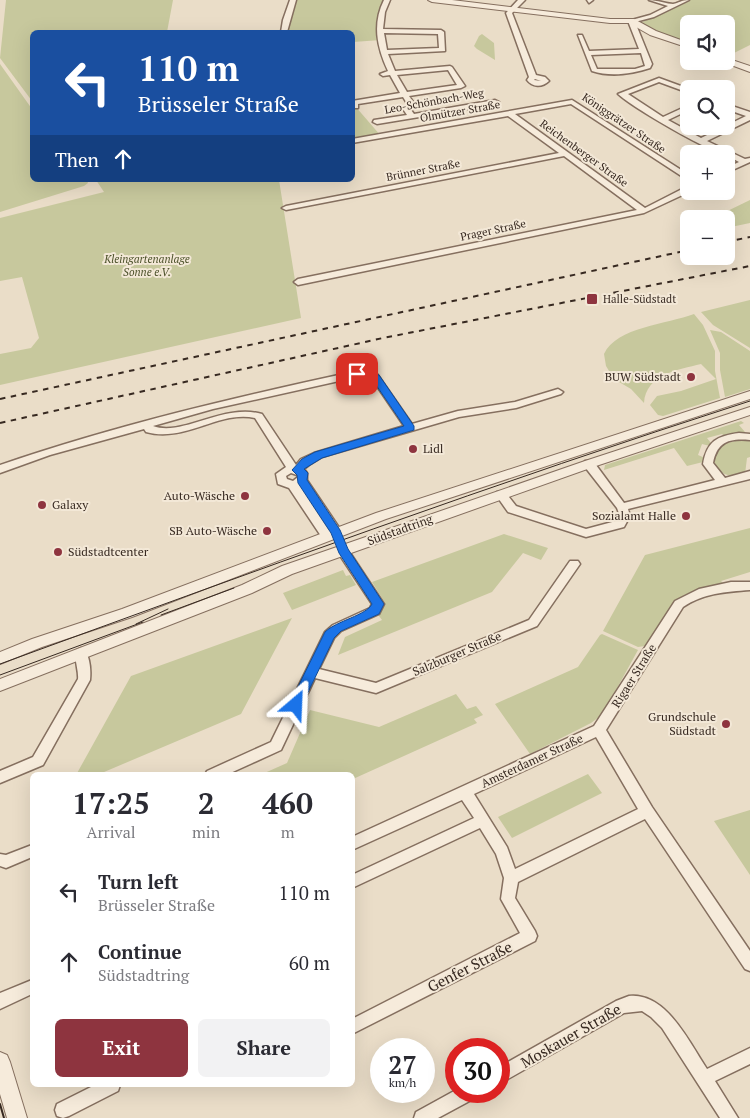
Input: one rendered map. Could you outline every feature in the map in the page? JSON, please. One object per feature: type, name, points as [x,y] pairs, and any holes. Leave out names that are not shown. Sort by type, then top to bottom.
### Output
[{"type":"street","points":[[284,30],[293,0]]},
{"type":"street","points":[[387,0],[382,12],[381,31],[387,74],[412,106]]},
{"type":"street","points":[[432,0],[610,22],[631,22],[644,19],[686,0]]},
{"type":"street","points":[[522,0],[509,13],[533,77]]},
{"type":"street","points":[[652,0],[675,6]]},
{"type":"street","points":[[631,22],[653,33],[680,43]]},
{"type":"street","points":[[580,36],[594,70],[636,71],[648,67],[650,64],[631,22]]},
{"type":"street","points":[[381,31],[441,32],[442,50],[384,52]]},
{"type":"street","points":[[371,40],[381,40]]},
{"type":"street","points":[[587,53],[643,51]]},
{"type":"street","points":[[735,63],[750,69]]},
{"type":"street","points":[[355,103],[461,86],[450,68],[387,74]]},
{"type":"street","points":[[680,88],[659,80],[622,94],[700,142],[748,161]]},
{"type":"street","name":"Leo-Schönbach-Weg","points":[[377,122],[495,102]]},
{"type":"street","name":"Olmützer Straße","points":[[355,140],[572,102]]},
{"type":"street","name":"Königgrätzer Straße","points":[[572,102],[680,173]]},
{"type":"street","points":[[412,116],[407,109],[412,106],[419,107],[426,114]]},
{"type":"street","points":[[735,110],[750,116]]},
{"type":"street","points":[[662,120],[680,111]]},
{"type":"street","name":"Reichenberger Straße","points":[[510,114],[644,211]]},
{"type":"street","points":[[700,142],[750,116]]},
{"type":"street","name":"Brünner Straße","points":[[286,208],[564,154]]},
{"type":"street","points":[[735,167],[748,161]]},
{"type":"street","name":"Prager Straße","points":[[298,282],[644,211],[680,193]]},
{"type":"street","points":[[0,468],[212,406],[362,374],[375,377],[410,428]]},
{"type":"street","points":[[298,483],[284,483],[280,476],[285,470],[295,469],[318,455],[458,414],[516,405],[558,392]]},
{"type":"street","name":"Südstadtring","points":[[0,658],[302,548],[332,534],[571,452],[750,395]]},
{"type":"street","name":"Südstadtring","points":[[0,685],[247,589],[287,570],[425,520],[750,411]]},
{"type":"street","points":[[147,424],[150,430],[162,433],[176,432],[224,417],[251,413],[258,416],[295,469],[303,476],[298,483]]},
{"type":"street","points":[[722,481],[708,464],[710,452],[720,442],[743,436],[750,437]]},
{"type":"street","points":[[500,496],[512,509],[586,533],[620,524],[624,516],[622,508],[589,464]]},
{"type":"street","points":[[622,508],[750,475]]},
{"type":"street","points":[[219,772],[276,746],[329,635],[337,628],[368,616],[375,611],[378,604],[298,483]]},
{"type":"street","name":"Salzburger Straße","points":[[312,672],[376,688],[533,623],[574,564]]},
{"type":"street","name":"Rigaer Straße","points":[[599,730],[680,604],[688,597],[728,586],[749,586]]},
{"type":"street","points":[[0,777],[38,761],[84,680],[85,671],[81,653]]},
{"type":"street","points":[[599,730],[647,811],[750,964]]},
{"type":"street","name":"Amsterdamer Straße","points":[[355,843],[599,730]]},
{"type":"street","name":"Amsterdamer Straße","points":[[465,792],[483,820]]},
{"type":"street","points":[[355,881],[483,820],[502,851],[511,878],[647,811]]},
{"type":"street","points":[[0,860],[6,862],[30,852]]},
{"type":"street","name":"Genfer Straße","points":[[355,1025],[530,936],[508,899],[511,878]]},
{"type":"street","points":[[0,1001],[30,988]]},
{"type":"street","name":"Moskauer Straße","points":[[510,1070],[621,1006],[633,1002],[644,1002],[656,1010],[667,1023],[704,1078]]},
{"type":"street","points":[[730,1118],[704,1078],[750,1056]]},
{"type":"street","points":[[0,1062],[16,1118]]},
{"type":"street","points":[[63,1110],[108,1087]]},
{"type":"street","points":[[422,1118],[449,1103]]},
{"type":"green space","points":[[6,0],[173,0],[167,30],[30,30],[30,98],[0,58]]},
{"type":"green space","points":[[293,0],[383,0],[381,40],[355,42],[355,30],[284,30]]},
{"type":"green space","points":[[690,0],[750,0],[750,45],[735,52],[735,15],[680,15],[680,40],[638,24]]},
{"type":"green space","points":[[482,34],[494,43],[495,60],[474,46]]},
{"type":"green space","points":[[0,64],[30,106],[30,182],[88,183],[84,186],[0,212]]},
{"type":"green space","points":[[355,106],[381,136],[355,141]]},
{"type":"green space","name":"Kleingartenanlage Sonne e.V.","points":[[97,182],[279,182],[301,318],[0,385],[0,354],[31,348],[39,338],[22,277],[0,281],[0,218],[104,192]]},
{"type":"green space","points":[[750,200],[750,223],[735,226],[735,210],[729,210]]},
{"type":"green space","points":[[750,300],[750,348],[713,325],[701,312]]},
{"type":"green space","points":[[694,314],[703,325],[715,351],[715,371],[720,398],[663,416],[658,415],[650,405],[657,396],[681,391],[716,379],[701,364],[673,371],[657,379],[646,393],[644,403],[631,389],[614,379],[606,366],[604,354],[610,345],[631,332]]},
{"type":"green space","points":[[710,330],[721,332],[750,351],[750,389],[725,397],[720,370],[720,353]]},
{"type":"green space","points":[[741,421],[744,423],[739,425],[745,432],[726,438],[722,434],[707,438],[711,443],[710,446],[702,444],[698,455],[705,458],[703,462],[687,466],[674,448],[604,470],[605,465]]},
{"type":"green space","points":[[745,439],[750,441],[750,457],[747,458],[745,474],[734,476],[722,472],[713,459],[715,453],[725,444]]},
{"type":"green space","points":[[750,528],[750,572],[721,581],[723,583],[684,595],[674,604],[645,646],[638,647],[603,631],[645,555]]},
{"type":"green space","points":[[504,534],[548,548],[541,560],[523,553],[492,592],[338,655],[345,637],[382,620],[379,616],[385,603],[372,582]]},
{"type":"green space","points":[[343,570],[346,576],[350,575],[356,585],[292,610],[283,593]]},
{"type":"green space","points":[[292,618],[241,714],[104,772],[78,772],[131,676]]},
{"type":"green space","points":[[602,634],[638,650],[605,710],[591,723],[530,754],[495,704],[578,667]]},
{"type":"green space","points":[[456,694],[467,709],[476,706],[483,715],[474,719],[477,723],[355,778],[355,772],[267,772],[287,763],[310,710],[379,727]]},
{"type":"green space","points":[[588,774],[602,793],[512,838],[498,817]]},
{"type":"green space","points":[[750,810],[750,875],[714,821]]},
{"type":"tram line","points":[[0,664],[468,496],[750,401]]},
{"type":"tram line","points":[[161,615],[234,588]]},
{"type":"tram line","points":[[136,624],[168,609]]},
{"type":"tram line","points":[[0,675],[143,622]]},
{"type":"tram line","points":[[0,1104],[4,1118]]},
{"type":"railway","points":[[735,240],[750,237]]},
{"type":"railway","points":[[0,399],[680,252]]},
{"type":"railway","points":[[0,423],[383,338],[750,266]]},
{"type":"place","name":"Halle-Südstadt","points":[[592,299]]},
{"type":"place","name":"BUW Südstadt","points":[[691,377]]},
{"type":"place","name":"Lidl","points":[[413,449]]},
{"type":"place","name":"Auto-Wäsche","points":[[245,496]]},
{"type":"place","name":"Galaxy","points":[[42,505]]},
{"type":"place","name":"Sozialamt Halle","points":[[686,516]]},
{"type":"place","name":"SB Auto-Wäsche","points":[[267,531]]},
{"type":"place","name":"Südstadtcenter","points":[[58,552]]},
{"type":"place","name":"Grundschule Südstadt","points":[[726,724]]},
{"type":"route","points":[[296,705],[329,635],[337,628],[368,616],[375,611],[378,604],[351,564],[336,532],[302,480],[302,473],[298,470],[305,462],[318,455],[410,428],[375,377],[367,374],[357,374]]}]
